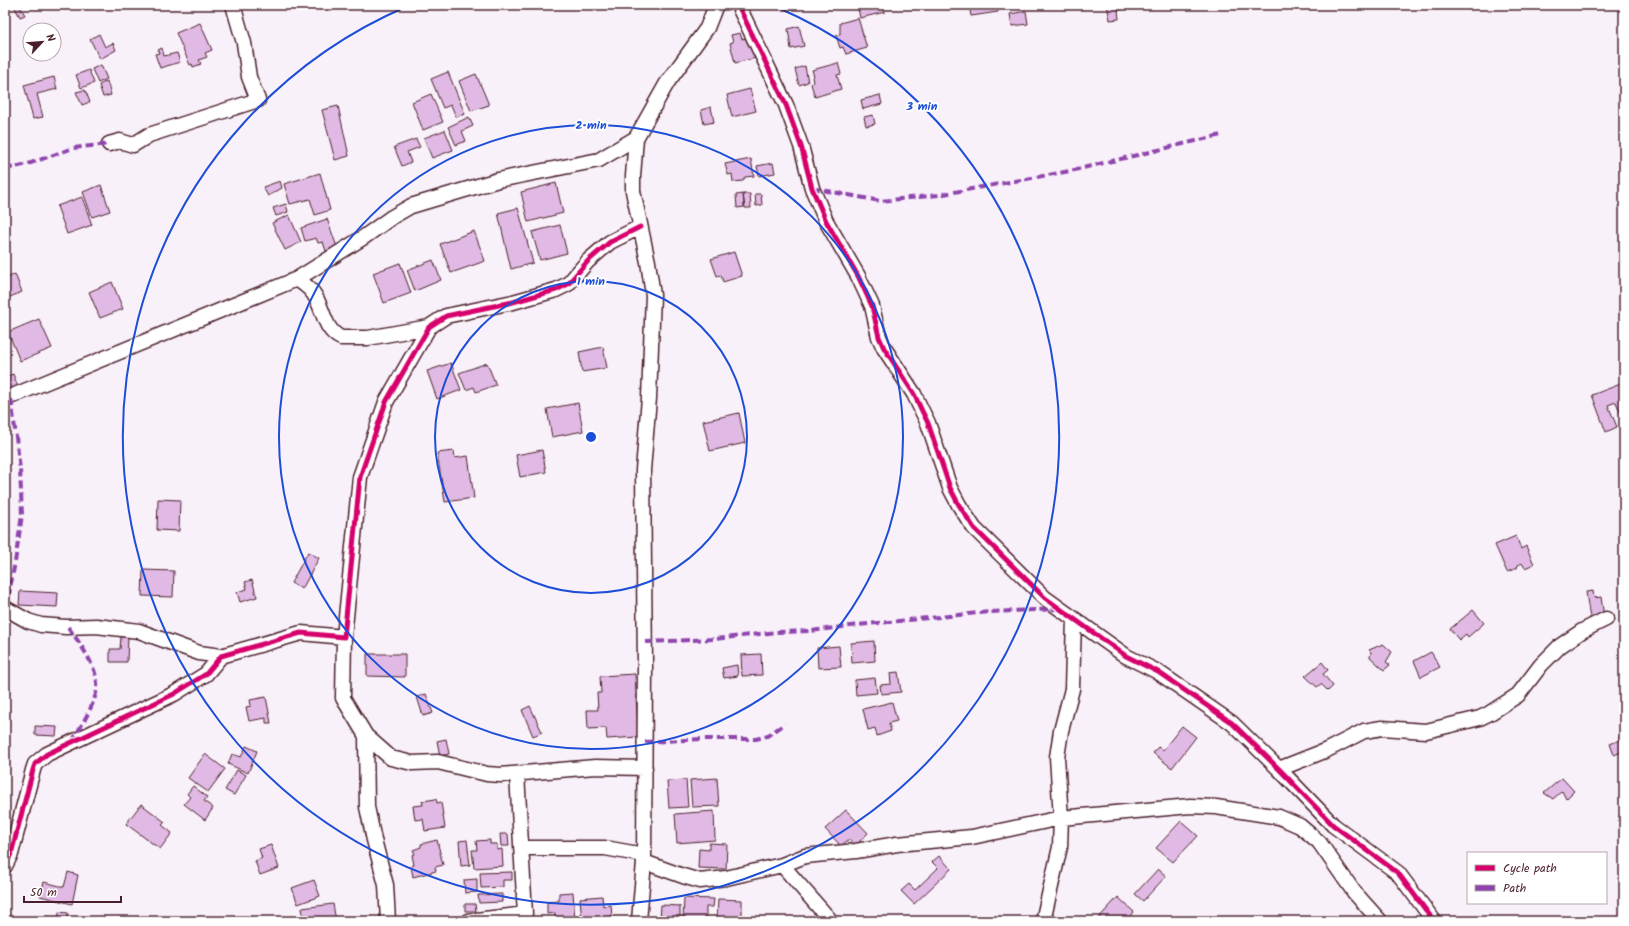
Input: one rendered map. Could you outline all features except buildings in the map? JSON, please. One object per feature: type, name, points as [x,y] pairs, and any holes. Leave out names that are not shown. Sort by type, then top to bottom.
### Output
[{"type":"street","points":[[109,144],[120,141],[133,145],[149,135],[258,100],[249,77],[244,43],[233,5]]},
{"type":"street","points":[[639,921],[644,859],[645,768],[643,470],[649,398],[653,295],[648,262],[633,191],[636,138],[667,83],[706,28],[716,5]]},
{"type":"street","points":[[738,5],[786,105],[801,146],[812,188],[826,221],[858,276],[872,306],[879,337],[884,348],[914,394],[928,423],[950,488],[974,528],[1045,598],[1126,656],[1158,672],[1232,723],[1333,824],[1398,873],[1434,921]]},
{"type":"street","points":[[5,399],[297,279],[411,206],[498,180],[599,160],[636,138]]},
{"type":"street","points":[[297,279],[314,294],[330,329],[341,338],[368,338],[429,327],[446,316],[513,302],[556,290],[568,284],[588,261],[610,242],[640,227]]},
{"type":"street","points":[[429,327],[386,402],[360,477],[344,637],[343,698],[366,736],[391,758],[412,763],[438,762],[487,774],[500,775],[595,767],[645,768]]},
{"type":"street","points":[[5,608],[28,621],[41,625],[66,627],[96,626],[139,631],[199,653],[221,656],[301,633],[344,637]]},
{"type":"street","points":[[1043,921],[1060,847],[1061,818],[1057,757],[1061,732],[1072,689],[1074,619]]},
{"type":"street","points":[[1279,769],[1328,750],[1364,731],[1382,728],[1426,731],[1480,718],[1518,695],[1541,665],[1560,646],[1582,631],[1606,620]]},
{"type":"street","points":[[5,866],[11,854],[32,770],[40,760],[48,754],[174,694],[206,674],[221,656]]},
{"type":"street","points":[[366,736],[366,807],[386,885],[388,921]]},
{"type":"street","points":[[468,921],[525,914],[517,774]]},
{"type":"street","points":[[522,848],[605,848],[644,859],[683,876],[700,881],[726,878],[782,865],[805,856],[856,851],[897,844],[972,837],[1061,818],[1190,806],[1216,807],[1279,816],[1300,826],[1319,842],[1354,892],[1380,921]]},
{"type":"street","points":[[782,865],[831,921]]},
{"type":"marked path","points":[[812,188],[880,201],[938,195],[1070,171],[1221,135]]},
{"type":"marked path","points":[[5,169],[28,164],[73,148],[109,144]]},
{"type":"marked path","points":[[6,609],[22,515],[20,469],[11,397]]},
{"type":"marked path","points":[[645,642],[715,639],[777,632],[811,631],[989,612],[1059,609]]},
{"type":"marked path","points":[[68,627],[92,664],[97,681],[96,695],[87,716],[72,742]]},
{"type":"marked path","points":[[645,742],[703,739],[756,739],[767,736],[785,724]]},
{"type":"cycle path","points":[[738,5],[786,105],[801,146],[812,188],[826,221],[858,276],[872,306],[879,337],[884,348],[914,394],[928,423],[950,488],[974,528],[1045,598],[1126,656],[1158,672],[1232,723],[1333,825],[1398,873],[1434,921]]},
{"type":"cycle path","points":[[5,866],[11,854],[35,764],[47,754],[174,694],[206,674],[221,656],[301,633],[344,637],[360,477],[386,402],[429,327],[446,316],[513,302],[556,290],[568,284],[588,261],[610,242],[640,227]]}]
